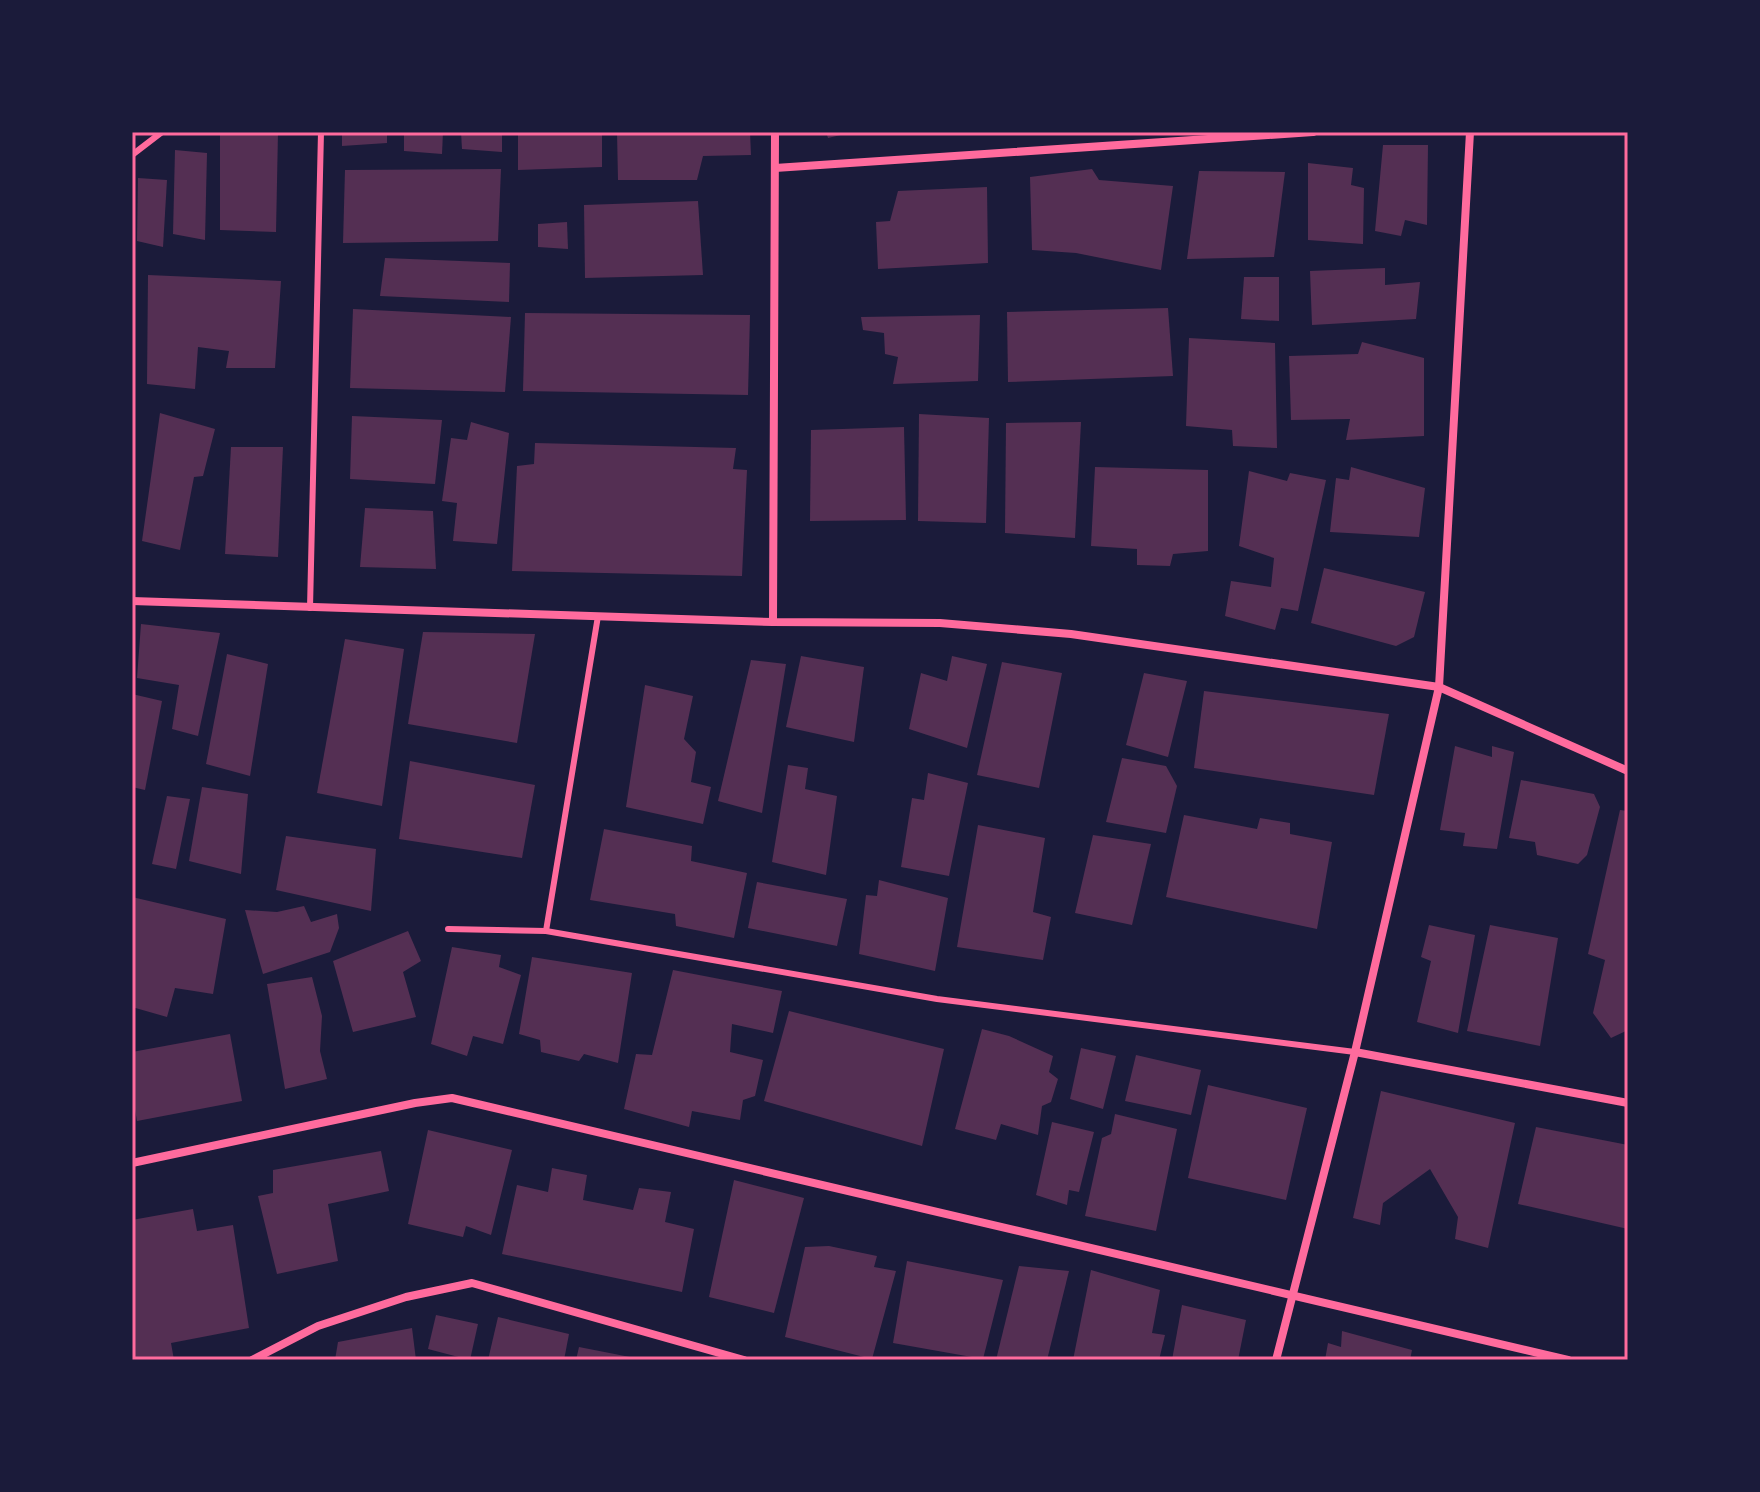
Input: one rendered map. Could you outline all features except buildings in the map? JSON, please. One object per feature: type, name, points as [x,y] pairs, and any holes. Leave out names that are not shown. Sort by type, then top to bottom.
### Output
[{"type":"street","points":[[773,622],[775,132]]},
{"type":"street","points":[[775,168],[1313,132]]},
{"type":"street","points":[[1276,1360],[1355,1052],[1439,687],[1470,132]]},
{"type":"street","points":[[132,601],[773,622],[940,623],[1071,634],[1439,687],[1628,771]]},
{"type":"street","points":[[1355,1052],[1628,1103]]},
{"type":"street","points":[[132,1163],[415,1103],[452,1098],[1021,1229],[1568,1360]]},
{"type":"street","points":[[252,1360],[318,1326],[406,1297],[472,1283],[744,1360]]},
{"type":"lane","points":[[132,155],[162,132]]},
{"type":"lane","points":[[310,608],[321,132]]},
{"type":"lane","points":[[546,931],[598,616]]},
{"type":"lane","points":[[448,929],[546,931],[937,999],[1355,1052]]}]
